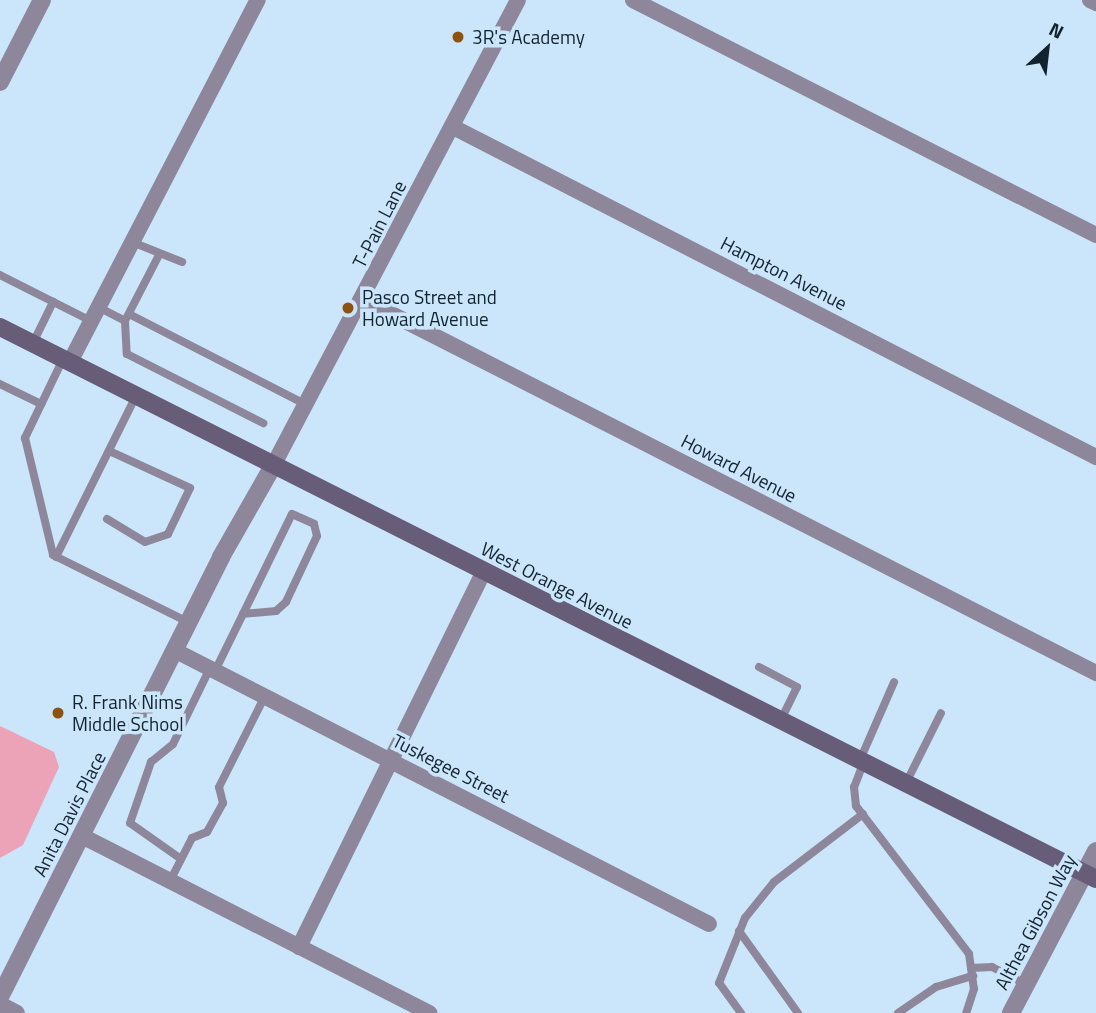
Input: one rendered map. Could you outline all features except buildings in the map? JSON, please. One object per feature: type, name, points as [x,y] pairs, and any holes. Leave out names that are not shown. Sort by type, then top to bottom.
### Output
[{"type":"main road","name":"West Orange Avenue","points":[[0,327],[1090,876]]},
{"type":"street","points":[[0,82],[42,0]]},
{"type":"street","points":[[66,361],[94,314],[258,0]]},
{"type":"street","name":"T-Pain Lane","points":[[274,464],[364,300],[518,0]]},
{"type":"street","points":[[633,0],[1096,235]]},
{"type":"street","points":[[1090,0],[1096,3]]},
{"type":"street","name":"Hampton Avenue","points":[[453,127],[1096,457]]},
{"type":"street","name":"Howard Avenue","points":[[364,300],[1096,673]]},
{"type":"street","name":"Anita Davis Place","points":[[0,997],[188,622],[274,464]]},
{"type":"street","points":[[299,947],[484,571]]},
{"type":"street","name":"Tuskegee Street","points":[[174,650],[709,924]]},
{"type":"street","points":[[82,836],[429,1013]]},
{"type":"street","name":"Althea Gibson Way","points":[[1011,1013],[1090,876],[1096,851]]},
{"type":"street","points":[[0,1004],[18,1013]]},
{"type":"lane","points":[[132,242],[182,262]]},
{"type":"lane","points":[[159,255],[127,318],[127,354],[263,424]]},
{"type":"lane","points":[[0,275],[53,302],[94,314],[127,318],[307,405]]},
{"type":"lane","points":[[33,344],[53,302]]},
{"type":"lane","points":[[66,361],[25,438],[56,557],[188,622]]},
{"type":"lane","points":[[0,384],[41,404]]},
{"type":"lane","points":[[56,557],[136,396]]},
{"type":"lane","points":[[107,519],[145,542],[168,534],[190,488],[108,452]]},
{"type":"lane","points":[[181,859],[130,823],[151,762],[173,744],[243,614],[292,514],[314,524],[317,536],[286,603],[276,611],[243,614]]},
{"type":"lane","points":[[759,667],[797,687],[780,722]]},
{"type":"lane","points":[[894,682],[861,763],[854,787],[856,806],[969,954],[975,989],[966,1013]]},
{"type":"lane","points":[[170,881],[192,838],[207,832],[223,803],[219,787],[265,696]]},
{"type":"lane","points":[[905,785],[941,713]]},
{"type":"lane","points":[[741,1013],[719,982],[739,930],[774,882],[863,814]]},
{"type":"lane","points":[[739,930],[798,1013]]},
{"type":"lane","points":[[898,1013],[936,987],[992,967],[1026,984]]},
{"type":"shaded area","points":[[0,726],[54,752],[59,767],[23,845],[0,858]]},
{"type":"place","name":"3R's Academy","points":[[458,37]]},
{"type":"place","name":"Pasco Street and Howard Avenue","points":[[348,308]]},
{"type":"place","name":"R. Frank Nims Middle School","points":[[58,713]]}]
